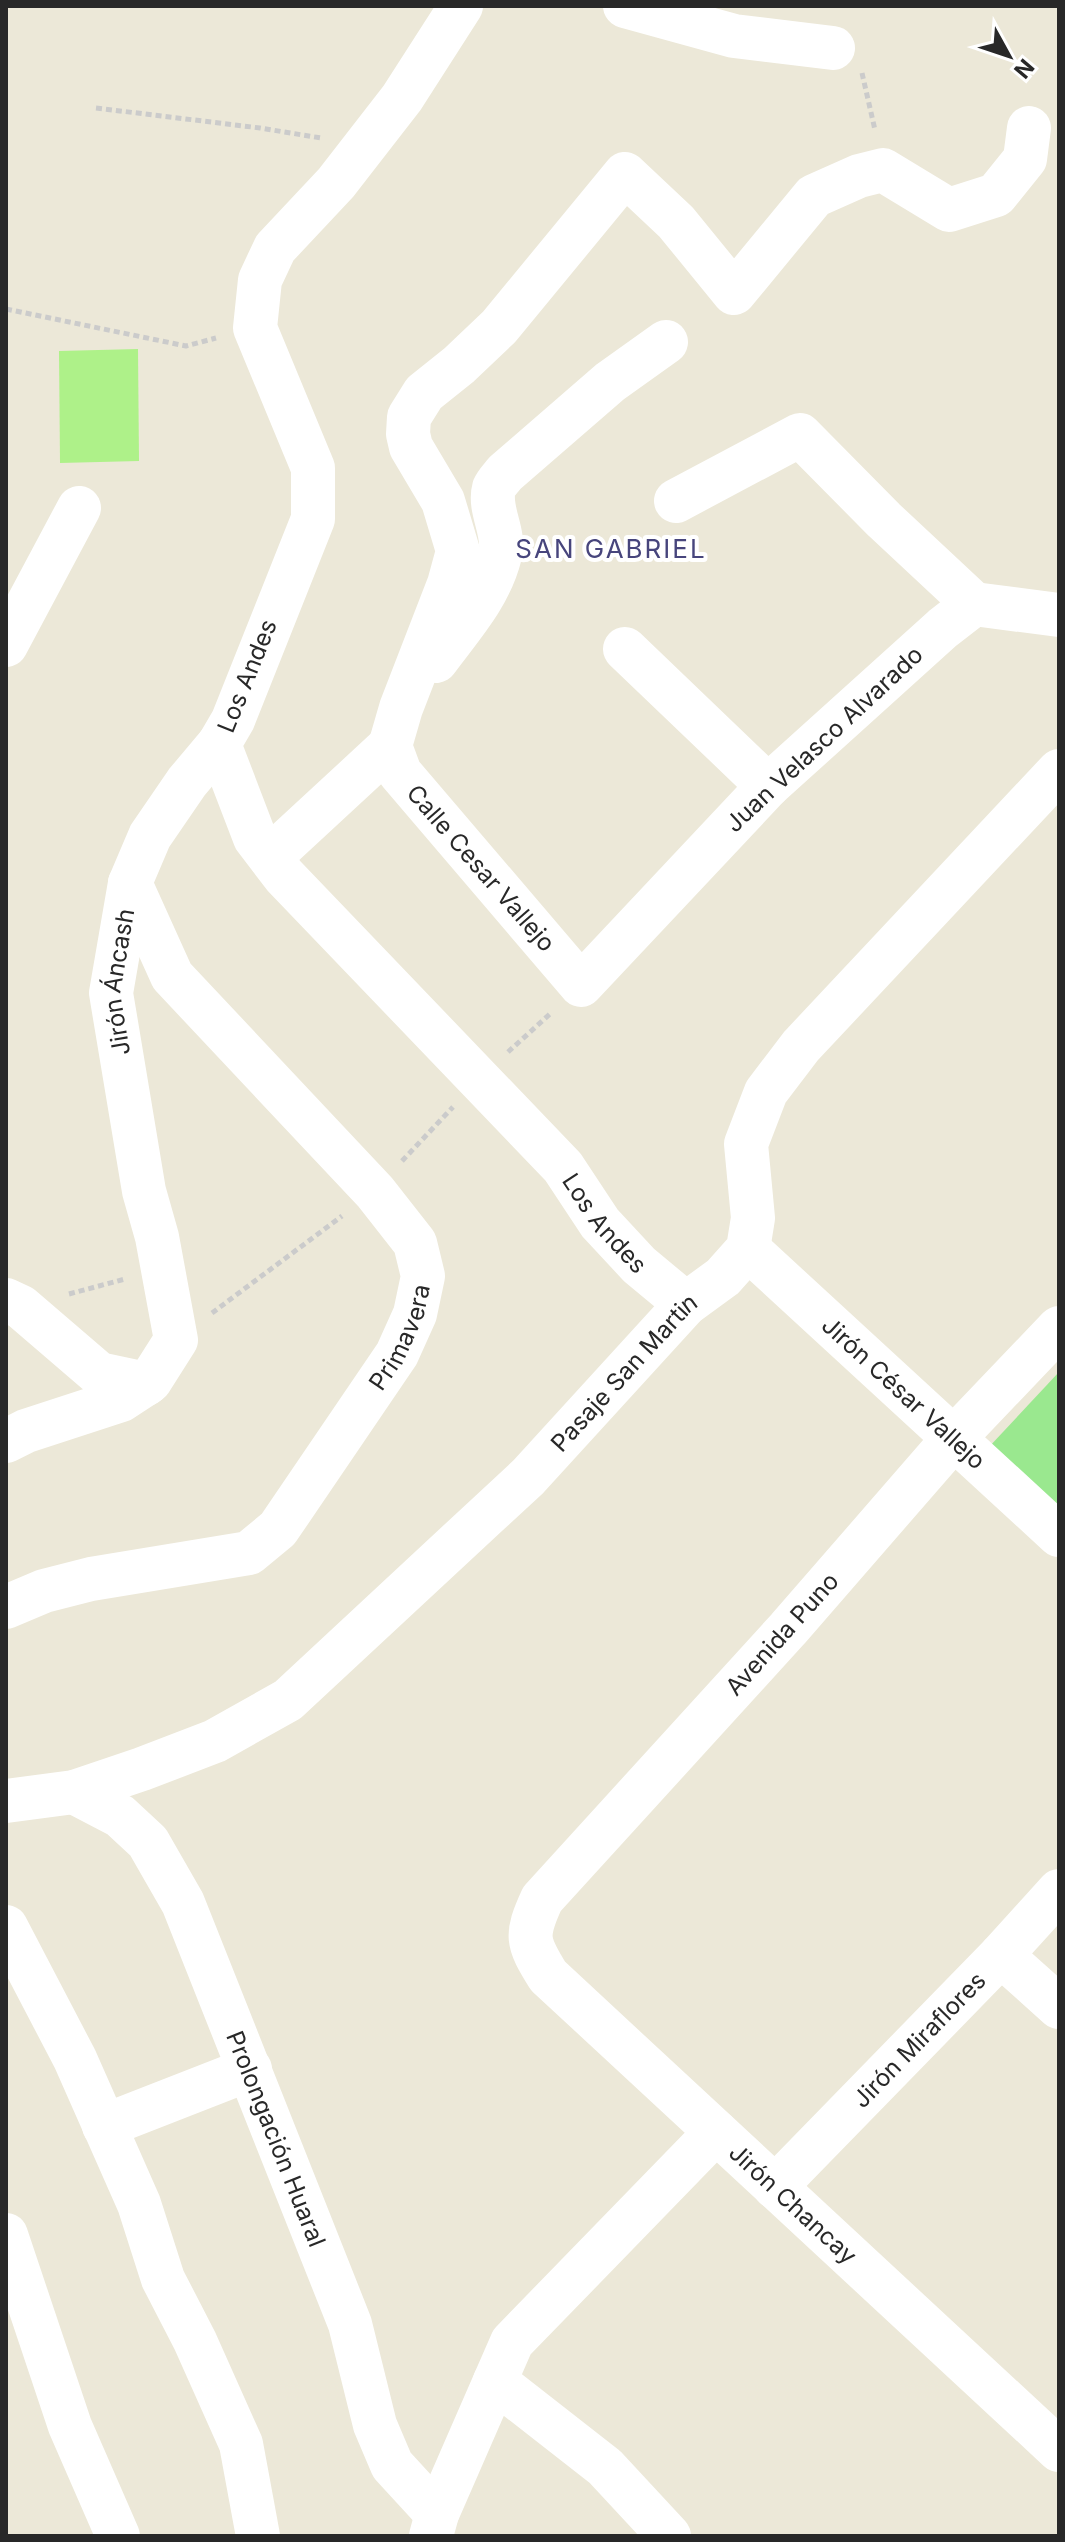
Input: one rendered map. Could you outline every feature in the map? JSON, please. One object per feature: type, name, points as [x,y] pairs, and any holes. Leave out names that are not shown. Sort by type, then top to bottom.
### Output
[{"type":"street","name":"Los Andes","points":[[461,6],[402,98],[336,183],[275,248],[260,280],[255,328],[313,468],[313,519],[233,720],[219,744],[255,838],[284,876],[563,1167],[600,1223],[639,1265],[686,1304]]},
{"type":"street","points":[[625,6],[734,36],[846,56]]},
{"type":"street","points":[[396,727],[436,622],[458,551],[443,501],[411,447],[409,417],[424,393],[499,327],[625,174],[676,222],[734,293],[814,196],[859,176],[883,170],[949,210],[996,195],[1025,159],[1029,128]]},
{"type":"street","points":[[270,857],[396,727],[488,591],[501,553],[502,538],[494,487],[505,473],[610,382],[666,342]]},
{"type":"street","points":[[676,501],[800,435],[884,520],[974,604],[1059,615]]},
{"type":"street","points":[[6,645],[79,508]]},
{"type":"street","name":"Juan Velasco Alvarado","points":[[581,985],[768,786],[943,628],[974,604]]},
{"type":"street","points":[[625,649],[768,786]]},
{"type":"street","name":"Calle Cesar Vallejo","points":[[396,727],[400,773],[581,985]]},
{"type":"street","name":"Jirón Áncash","points":[[146,1384],[176,1340],[144,1191],[111,993],[130,883],[150,836],[187,782],[219,744]]},
{"type":"street","points":[[748,1249],[753,1218],[746,1144],[766,1092],[801,1046],[1059,771]]},
{"type":"street","name":"Primavera","points":[[6,1607],[44,1591],[91,1579],[249,1553],[278,1529],[397,1354],[415,1314],[423,1276],[415,1243],[375,1192],[172,976],[130,883]]},
{"type":"street","name":"Pasaje San Martin","points":[[6,1801],[74,1792],[215,1741],[288,1700],[528,1477],[686,1304],[723,1277],[748,1249]]},
{"type":"street","name":"Jirón César Vallejo","points":[[748,1249],[1059,1535]]},
{"type":"street","points":[[14,1304],[99,1374],[146,1384]]},
{"type":"street","name":"Avenida Puno","points":[[533,1951],[530,1925],[542,1899],[788,1629],[954,1438],[1059,1328]]},
{"type":"street","points":[[6,1441],[26,1431],[121,1400],[146,1384]]},
{"type":"street","name":"Prolongación Huaral","points":[[74,1792],[120,1816],[148,1842],[183,1903],[350,2324],[375,2425],[392,2465],[434,2525]]},
{"type":"street","name":"Jirón Miraflores","points":[[775,2187],[1001,1955],[1059,1891]]},
{"type":"street","points":[[6,1927],[48,2004],[104,2126],[139,2204],[163,2279],[195,2341],[241,2444],[258,2536]]},
{"type":"street","name":"Jirón Chancay","points":[[533,1951],[548,1976],[1059,2450]]},
{"type":"street","points":[[1001,1955],[1059,2007]]},
{"type":"street","points":[[104,2126],[250,2069]]},
{"type":"street","points":[[434,2525],[512,2342],[716,2132]]},
{"type":"street","points":[[6,2235],[70,2426],[118,2536]]},
{"type":"street","points":[[495,2381],[605,2467],[669,2536]]},
{"type":"path","points":[[846,56],[883,170]]},
{"type":"path","points":[[96,108],[260,128],[364,146]]},
{"type":"path","points":[[6,309],[186,346],[255,328]]},
{"type":"path","points":[[14,1304],[163,1269]]},
{"type":"green space","points":[[138,349],[139,461],[60,463],[59,351]]},
{"type":"green space","points":[[1059,1372],[1059,1515],[988,1448]]},
{"type":"district","name":"SAN GABRIEL","points":[[611,548]]}]
